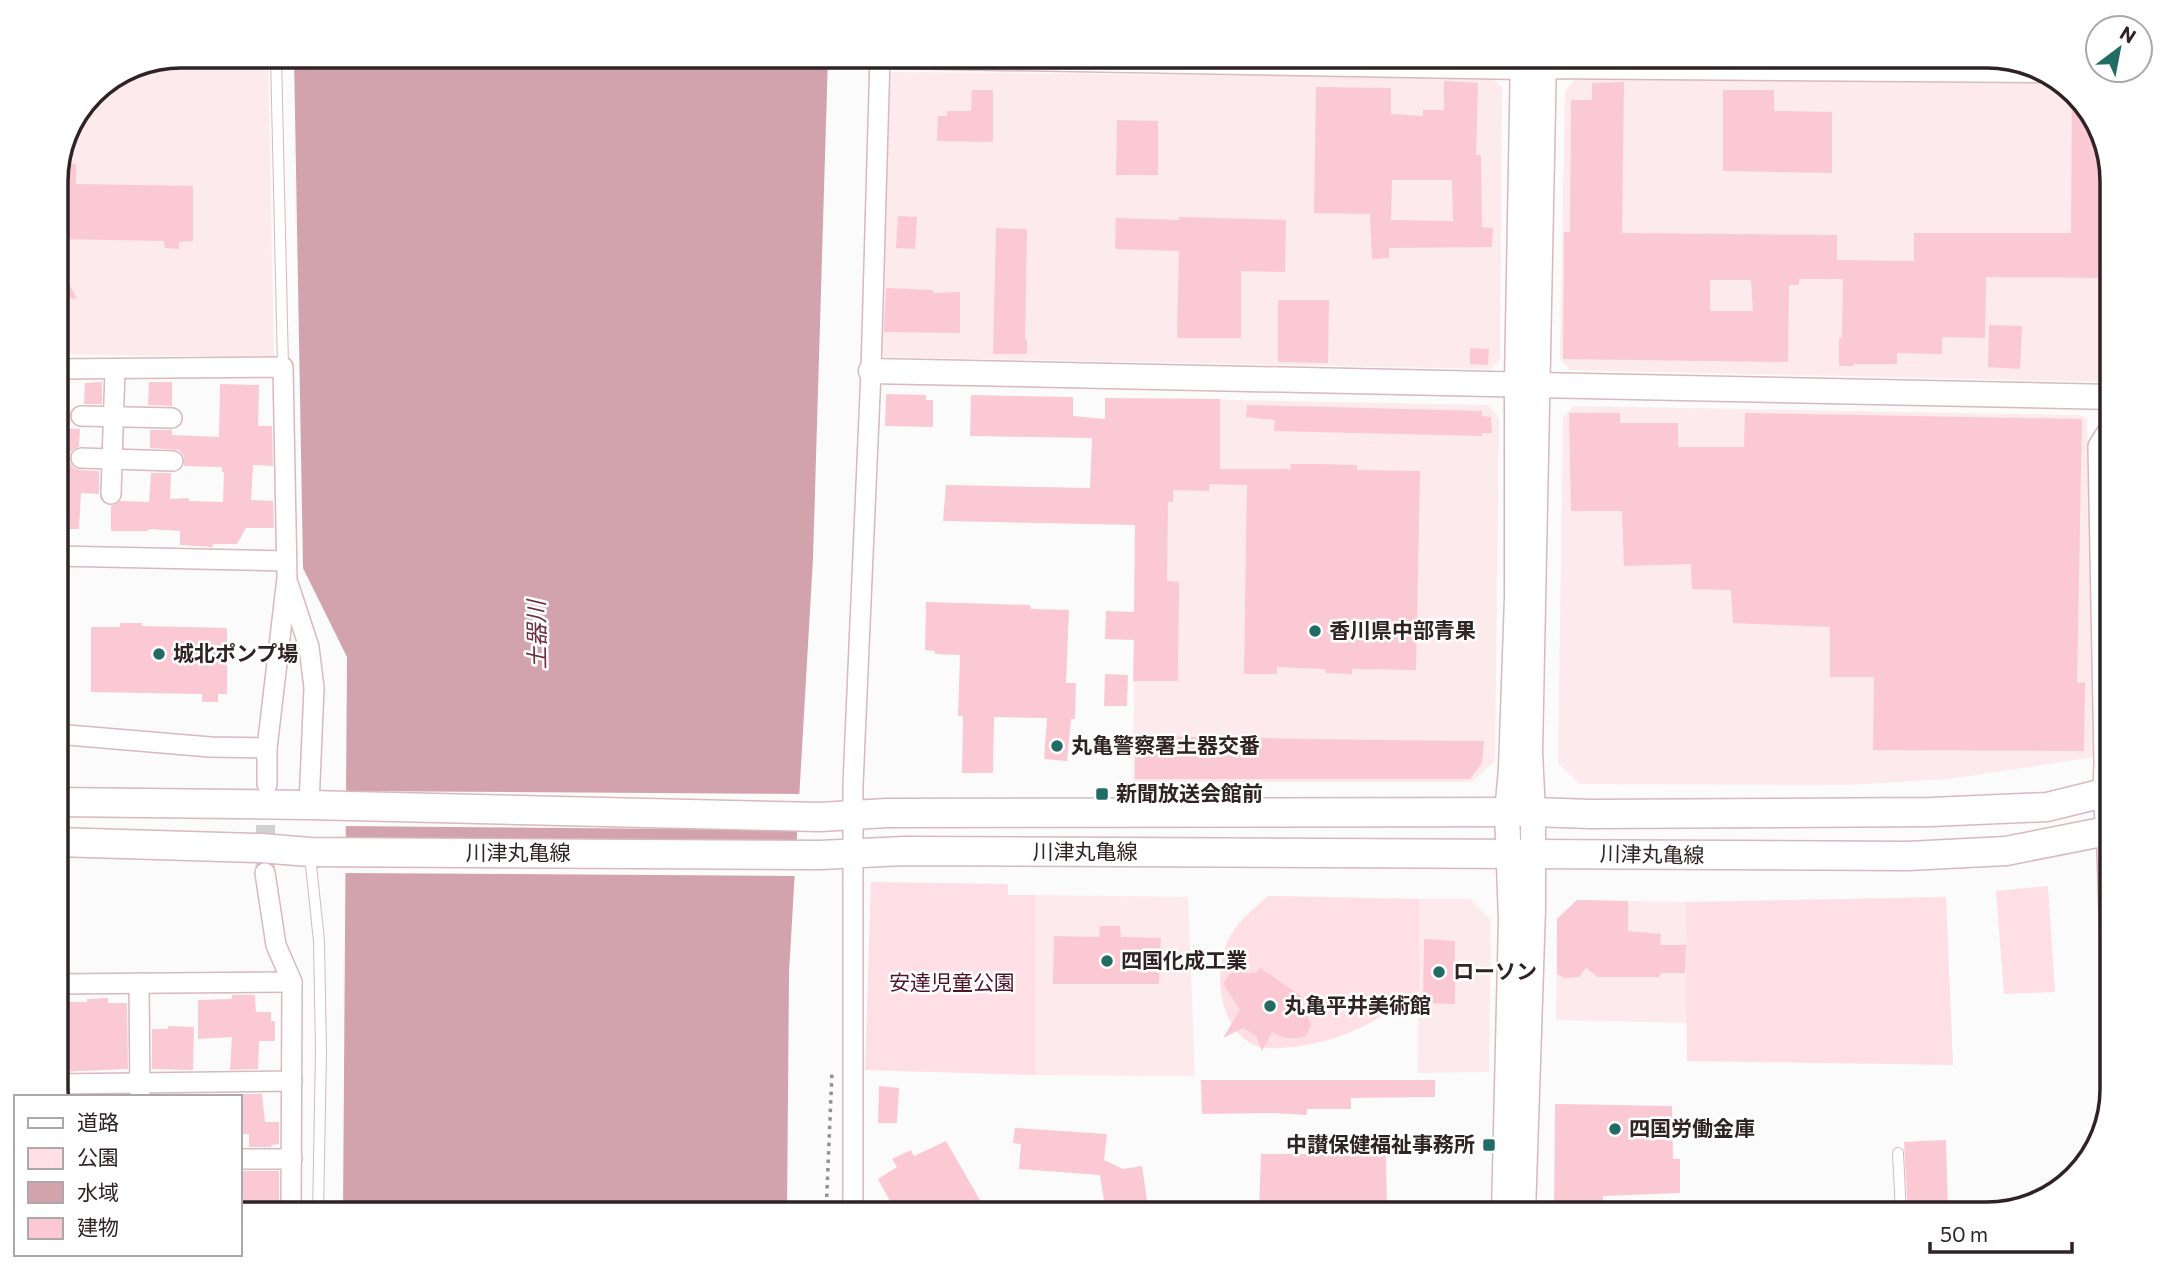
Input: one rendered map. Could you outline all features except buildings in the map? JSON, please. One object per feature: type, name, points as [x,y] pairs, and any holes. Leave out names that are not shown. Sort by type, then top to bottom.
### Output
[{"type":"main road","name":"川津丸亀線","points":[[68,802],[820,817],[887,813],[1591,814],[1931,812],[2047,807],[2100,794]]},
{"type":"main road","name":"川津丸亀線","points":[[68,842],[310,852],[820,855],[904,851],[1238,851],[1908,856],[2006,851],[2100,834]]},
{"type":"street","points":[[853,1202],[853,815],[872,371],[880,68]]},
{"type":"street","points":[[1523,1202],[1520,812],[1511,769],[1527,384],[1534,68]]},
{"type":"street","points":[[1927,68],[2003,69]]},
{"type":"street","points":[[68,369],[283,366],[287,570],[267,748],[267,784]]},
{"type":"street","points":[[111,494],[115,369]]},
{"type":"street","points":[[872,371],[2100,397]]},
{"type":"street","points":[[82,416],[172,418]]},
{"type":"street","points":[[2100,443],[2100,551]]},
{"type":"street","points":[[81,458],[173,461]]},
{"type":"street","points":[[68,557],[287,570]]},
{"type":"street","points":[[287,570],[309,647],[314,688],[309,805]]},
{"type":"street","points":[[68,735],[210,747],[267,748]]},
{"type":"street","points":[[1504,1202],[1511,919],[1521,855]]},
{"type":"street","points":[[265,873],[276,945],[292,982],[291,1202]]},
{"type":"street","points":[[68,984],[292,982]]},
{"type":"street","points":[[139,983],[140,1090]]},
{"type":"street","points":[[68,1085],[140,1090],[292,1081]]},
{"type":"street","points":[[242,1159],[292,1159]]},
{"type":"lane","points":[[276,68],[283,366]]},
{"type":"lane","points":[[310,852],[319,941],[321,1051],[317,1202]]},
{"type":"lane","points":[[1898,1153],[1900,1202]]},
{"type":"shaded area","points":[[268,68],[274,357],[68,354],[68,174],[72,152],[87,119],[101,101],[119,87],[159,70]]},
{"type":"shaded area","points":[[893,72],[1492,78],[1502,87],[1500,360],[1491,369],[885,357],[879,351],[885,79]]},
{"type":"shaded area","points":[[1576,79],[2044,84],[2067,101],[2085,125],[2096,152],[2100,174],[2100,382],[1570,370],[1560,359],[1565,90]]},
{"type":"shaded area","name":"香川県中部青果","points":[[1137,398],[1488,405],[1499,418],[1495,761],[1472,782],[1133,782]]},
{"type":"shaded area","points":[[1574,406],[2080,415],[2087,419],[2095,757],[1949,779],[1848,785],[1580,784],[1558,763],[1563,417]]},
{"type":"shaded area","points":[[1035,895],[1188,897],[1195,1076],[1035,1075]]},
{"type":"shaded area","points":[[1419,899],[1470,899],[1491,920],[1489,1072],[1418,1073]]},
{"type":"shaded area","points":[[1577,900],[1686,902],[1687,1023],[1556,1020],[1557,919]]},
{"type":"green space","name":"安達児童公園","points":[[871,882],[1006,884],[1008,895],[1035,895],[1035,1075],[865,1070]]},
{"type":"green space","points":[[2048,886],[2055,992],[2004,994],[1996,891]]},
{"type":"green space","points":[[1268,896],[1419,899],[1419,991],[1360,1028],[1327,1040],[1272,1048],[1260,1047],[1246,1040],[1235,1029],[1227,1015],[1222,999],[1221,965],[1234,930]]},
{"type":"green space","points":[[1946,897],[1953,1065],[1687,1061],[1686,902]]},
{"type":"water","name":"土器川","points":[[294,68],[828,68],[813,558],[789,973],[787,1202],[343,1202],[347,657],[303,568]]},
{"type":"pier","points":[[342,791],[803,794],[801,830],[342,826]]},
{"type":"pier","points":[[342,840],[800,843],[798,876],[342,873]]},
{"type":"tunnel","points":[[265,873],[266,794]]},
{"type":"place","name":"香川県中部青果","points":[[1315,631]]},
{"type":"place","name":"城北ポンプ場","points":[[159,654]]},
{"type":"place","name":"丸亀警察署土器交番","points":[[1057,746]]},
{"type":"place","name":"新聞放送会館前","points":[[1102,794]]},
{"type":"place","name":"四国化成工業","points":[[1107,961]]},
{"type":"place","name":"ローソン","points":[[1439,972]]},
{"type":"place","name":"丸亀平井美術館","points":[[1270,1006]]},
{"type":"place","name":"四国労働金庫","points":[[1615,1129]]},
{"type":"place","name":"中讃保健福祉事務所","points":[[1489,1145]]}]
